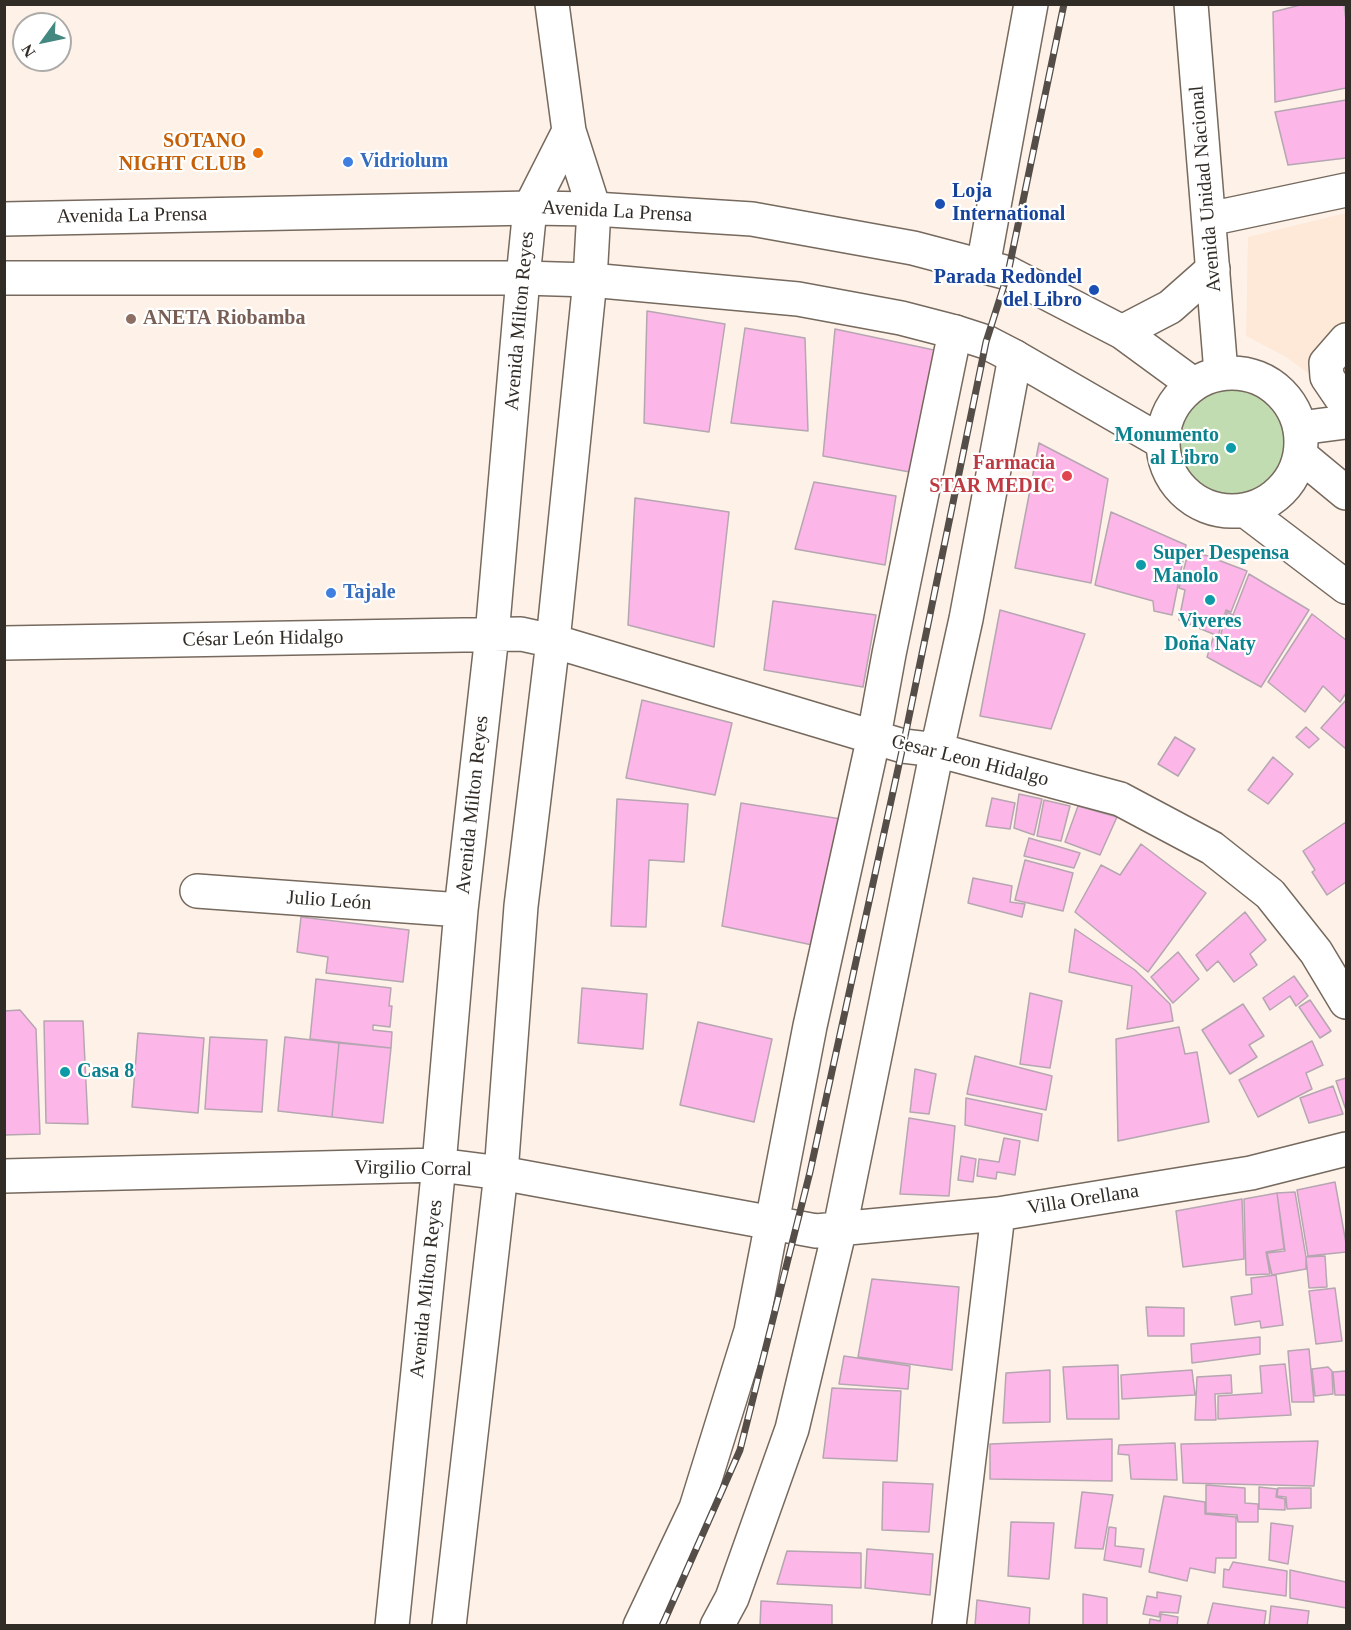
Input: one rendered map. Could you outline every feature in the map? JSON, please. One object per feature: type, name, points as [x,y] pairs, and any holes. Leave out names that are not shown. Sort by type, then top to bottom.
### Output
[{"type":"street","points":[[552,4],[569,131]]},
{"type":"street","points":[[983,266],[1031,4]]},
{"type":"street","name":"Avenida Unidad Nacional","points":[[1191,4],[1213,269],[1207,379]]},
{"type":"street","name":"Avenida Milton Reyes","points":[[449,1626],[501,1173],[522,906],[523,278],[530,208],[569,131]]},
{"type":"street","name":"Avenida Milton Reyes","points":[[392,1626],[439,1165],[462,910],[522,637],[590,280],[594,209],[569,131]]},
{"type":"street","points":[[1209,219],[1347,190]]},
{"type":"street","name":"Avenida La Prensa","points":[[4,219],[530,208],[594,209],[752,219],[913,248],[1008,273],[1207,379]]},
{"type":"street","points":[[1122,332],[1170,308],[1213,269]]},
{"type":"street","points":[[4,278],[523,278],[590,280],[798,299],[901,318],[986,342],[1162,442]]},
{"type":"street","points":[[640,1626],[696,1508],[751,1331],[810,1026],[874,736],[955,332]]},
{"type":"street","points":[[1347,340],[1326,363],[1327,377],[1347,405]]},
{"type":"street","points":[[717,1626],[732,1598],[792,1429],[828,1229],[966,619],[1015,357]]},
{"type":"street","points":[[1300,442],[1290,480],[1271,500],[1246,511],[1216,510],[1188,496],[1169,472],[1162,442],[1166,420],[1176,400],[1207,379],[1248,375],[1271,386],[1290,405],[1300,442],[1347,493]]},
{"type":"street","points":[[1300,442],[1347,422]]},
{"type":"street","points":[[1246,511],[1347,587]]},
{"type":"street","name":"César León Hidalgo","points":[[4,643],[522,637]]},
{"type":"street","name":"Cesar Leon Hidalgo","points":[[522,637],[903,746],[937,750],[1120,799],[1212,848],[1270,894],[1316,952],[1347,1002]]},
{"type":"street","name":"Julio León","points":[[197,891],[462,910]]},
{"type":"street","name":"Villa Orellana","points":[[828,1229],[998,1214],[1251,1173],[1347,1149]]},
{"type":"street","name":"Virgilio Corral","points":[[4,1176],[439,1165],[501,1173],[771,1222],[828,1229]]},
{"type":"street","points":[[950,1626],[998,1214]]},
{"type":"shaded area","points":[[1346,213],[1346,416],[1330,389],[1286,357],[1246,336],[1248,237]]},
{"type":"green space","points":[[1233,386],[1255,390],[1274,403],[1287,422],[1291,444],[1287,466],[1274,485],[1255,498],[1233,502],[1211,498],[1192,485],[1179,466],[1175,444],[1179,422],[1192,403],[1211,390]]},
{"type":"building","points":[[1304,4],[1344,4],[1346,88],[1275,102],[1273,12]]},
{"type":"building","points":[[1346,100],[1346,158],[1288,165],[1275,112]]},
{"type":"building","points":[[647,311],[725,324],[709,432],[644,423]]},
{"type":"building","points":[[745,328],[805,338],[808,431],[731,423]]},
{"type":"building","points":[[835,329],[934,350],[915,473],[823,456]]},
{"type":"building","points":[[1039,443],[1108,479],[1091,583],[1015,568]]},
{"type":"building","points":[[814,482],[896,496],[885,565],[795,549]]},
{"type":"building","points":[[635,498],[729,512],[714,647],[628,625]]},
{"type":"building","name":"Super Despensa Manolo","points":[[1111,512],[1186,545],[1172,615],[1154,611],[1153,601],[1095,585]]},
{"type":"building","name":"Viveres Doña Naty","points":[[1189,549],[1247,571],[1231,612],[1226,610],[1218,636],[1179,620],[1185,590],[1179,588]]},
{"type":"building","points":[[1249,574],[1309,610],[1261,687],[1207,657],[1214,635],[1220,637],[1227,612],[1233,615]]},
{"type":"building","points":[[773,601],[876,615],[863,687],[764,670]]},
{"type":"building","points":[[1000,610],[1085,634],[1051,729],[980,716]]},
{"type":"building","points":[[1312,614],[1346,640],[1346,693],[1340,702],[1323,686],[1305,712],[1268,682]]},
{"type":"building","points":[[642,700],[732,723],[715,795],[626,778]]},
{"type":"building","points":[[1346,700],[1346,749],[1321,728]]},
{"type":"building","points":[[1306,727],[1319,739],[1309,748],[1296,737]]},
{"type":"building","points":[[1175,737],[1195,749],[1178,776],[1158,764]]},
{"type":"building","points":[[1273,757],[1293,774],[1268,804],[1248,790]]},
{"type":"building","points":[[1019,794],[1042,799],[1034,835],[1014,828]]},
{"type":"building","points":[[992,798],[1015,803],[1010,829],[986,826]]},
{"type":"building","points":[[617,799],[688,804],[684,862],[649,860],[646,927],[611,926]]},
{"type":"building","points":[[1044,800],[1070,806],[1061,841],[1037,836]]},
{"type":"building","points":[[741,803],[841,819],[817,946],[722,926]]},
{"type":"building","points":[[1078,806],[1117,817],[1100,855],[1065,842]]},
{"type":"building","points":[[1346,822],[1346,882],[1327,895],[1312,872],[1315,870],[1303,851]]},
{"type":"building","points":[[1029,838],[1080,853],[1074,868],[1024,856]]},
{"type":"building","points":[[1141,844],[1206,893],[1148,972],[1075,912],[1101,865],[1120,875]]},
{"type":"building","points":[[1025,860],[1073,873],[1063,911],[1015,900]]},
{"type":"building","points":[[973,878],[1012,886],[1010,902],[1025,904],[1022,917],[968,903]]},
{"type":"building","points":[[1245,912],[1266,940],[1250,954],[1257,965],[1234,982],[1218,961],[1207,971],[1196,955]]},
{"type":"building","points":[[301,917],[409,930],[403,982],[326,973],[328,957],[297,952]]},
{"type":"building","points":[[1075,929],[1135,970],[1170,1004],[1173,1021],[1127,1029],[1132,986],[1069,972]]},
{"type":"building","points":[[1178,952],[1199,979],[1173,1003],[1151,977]]},
{"type":"building","points":[[1294,976],[1308,996],[1296,1006],[1290,996],[1270,1010],[1263,998]]},
{"type":"building","points":[[316,979],[391,988],[390,1027],[373,1025],[373,1030],[392,1032],[391,1048],[310,1039]]},
{"type":"building","points":[[582,988],[647,994],[643,1049],[578,1043]]},
{"type":"building","points":[[1030,993],[1062,1001],[1050,1068],[1020,1064]]},
{"type":"building","points":[[1310,1000],[1331,1031],[1320,1038],[1299,1007]]},
{"type":"building","points":[[1243,1004],[1264,1036],[1249,1045],[1257,1057],[1230,1074],[1202,1030]]},
{"type":"building","points":[[20,1010],[36,1029],[40,1134],[4,1135],[4,1011]]},
{"type":"building","name":"Casa 8","points":[[44,1021],[83,1021],[88,1124],[46,1123]]},
{"type":"building","points":[[698,1022],[772,1039],[754,1122],[680,1105]]},
{"type":"building","points":[[1179,1027],[1185,1054],[1197,1052],[1209,1122],[1118,1141],[1116,1039]]},
{"type":"building","points":[[138,1033],[204,1038],[198,1113],[132,1107]]},
{"type":"building","points":[[210,1037],[267,1040],[262,1112],[205,1109]]},
{"type":"building","points":[[285,1037],[339,1043],[332,1117],[278,1111]]},
{"type":"building","points":[[1312,1041],[1323,1065],[1306,1073],[1312,1089],[1258,1117],[1239,1080]]},
{"type":"building","points":[[339,1043],[391,1048],[383,1123],[332,1117]]},
{"type":"building","points":[[975,1056],[1052,1076],[1046,1110],[967,1094]]},
{"type":"building","points":[[915,1069],[936,1074],[929,1114],[910,1112]]},
{"type":"building","points":[[1346,1078],[1346,1110],[1336,1081]]},
{"type":"building","points":[[1333,1086],[1343,1114],[1309,1123],[1300,1098]]},
{"type":"building","points":[[966,1098],[1042,1114],[1038,1141],[965,1125]]},
{"type":"building","points":[[909,1118],[955,1126],[949,1196],[900,1194]]},
{"type":"building","points":[[1004,1138],[1020,1141],[1015,1175],[997,1172],[996,1179],[977,1176],[979,1159],[999,1162]]},
{"type":"building","points":[[961,1156],[976,1159],[973,1182],[958,1180]]},
{"type":"building","points":[[1335,1182],[1346,1252],[1308,1256],[1297,1190]]},
{"type":"building","points":[[1295,1192],[1306,1269],[1272,1275],[1267,1253],[1285,1251],[1277,1193]]},
{"type":"building","points":[[1277,1193],[1284,1249],[1266,1252],[1270,1274],[1246,1275],[1244,1199]]},
{"type":"building","points":[[1242,1199],[1244,1259],[1183,1267],[1176,1211]]},
{"type":"building","points":[[1325,1256],[1327,1287],[1309,1288],[1306,1257]]},
{"type":"building","points":[[1276,1275],[1283,1325],[1261,1328],[1260,1321],[1235,1325],[1231,1297],[1252,1294],[1251,1278]]},
{"type":"building","points":[[872,1279],[959,1287],[952,1370],[858,1357]]},
{"type":"building","points":[[1335,1288],[1342,1341],[1316,1344],[1309,1291]]},
{"type":"building","points":[[1146,1307],[1184,1308],[1184,1336],[1148,1336]]},
{"type":"building","points":[[1260,1337],[1260,1354],[1192,1363],[1191,1344]]},
{"type":"building","points":[[1309,1349],[1314,1402],[1292,1402],[1288,1351]]},
{"type":"building","points":[[844,1356],[910,1366],[908,1389],[839,1384]]},
{"type":"building","points":[[1285,1364],[1291,1415],[1218,1419],[1218,1396],[1262,1393],[1260,1366]]},
{"type":"building","points":[[1118,1365],[1119,1419],[1067,1419],[1063,1367]]},
{"type":"building","points":[[1328,1367],[1332,1371],[1333,1394],[1315,1396],[1312,1369]]},
{"type":"building","points":[[1050,1370],[1050,1422],[1003,1423],[1006,1373]]},
{"type":"building","points":[[1192,1370],[1195,1395],[1122,1399],[1121,1375]]},
{"type":"building","points":[[1346,1371],[1346,1395],[1335,1395],[1333,1372]]},
{"type":"building","points":[[1231,1375],[1232,1393],[1215,1394],[1216,1420],[1195,1420],[1197,1377]]},
{"type":"building","points":[[832,1388],[901,1391],[897,1461],[823,1458]]},
{"type":"building","points":[[1112,1439],[1112,1481],[990,1479],[990,1444]]},
{"type":"building","points":[[1318,1441],[1314,1486],[1183,1483],[1181,1444]]},
{"type":"building","points":[[1175,1443],[1177,1480],[1131,1479],[1129,1455],[1118,1454],[1119,1445]]},
{"type":"building","points":[[883,1482],[933,1484],[929,1532],[882,1530]]},
{"type":"building","points":[[1206,1485],[1245,1488],[1245,1503],[1258,1504],[1258,1522],[1238,1522],[1237,1515],[1206,1513]]},
{"type":"building","points":[[1259,1487],[1277,1489],[1276,1497],[1285,1499],[1285,1510],[1259,1509]]},
{"type":"building","points":[[1278,1488],[1311,1488],[1311,1508],[1287,1509],[1286,1497],[1277,1496]]},
{"type":"building","points":[[1082,1492],[1113,1495],[1103,1549],[1075,1548]]},
{"type":"building","points":[[1164,1496],[1205,1502],[1205,1514],[1236,1517],[1236,1558],[1216,1558],[1215,1573],[1190,1568],[1187,1581],[1149,1572]]},
{"type":"building","points":[[1011,1522],[1054,1523],[1049,1579],[1008,1576]]},
{"type":"building","points":[[1271,1523],[1293,1526],[1288,1564],[1269,1560]]},
{"type":"building","points":[[1109,1527],[1116,1528],[1115,1546],[1144,1549],[1141,1567],[1104,1560]]},
{"type":"building","points":[[867,1549],[933,1554],[930,1595],[865,1588]]},
{"type":"building","points":[[787,1551],[861,1553],[861,1588],[777,1584]]},
{"type":"building","points":[[1233,1562],[1287,1571],[1286,1596],[1223,1587],[1224,1569],[1229,1570]]},
{"type":"building","points":[[1290,1570],[1346,1582],[1346,1608],[1290,1598]]},
{"type":"building","points":[[1157,1592],[1181,1596],[1178,1613],[1160,1612],[1159,1617],[1143,1614],[1147,1596],[1157,1598]]},
{"type":"building","points":[[1083,1594],[1107,1598],[1107,1626],[1083,1626]]},
{"type":"building","points":[[977,1600],[1030,1608],[1029,1626],[975,1626]]},
{"type":"building","points":[[761,1601],[832,1605],[832,1626],[760,1626]]},
{"type":"building","points":[[1213,1603],[1266,1611],[1264,1626],[1207,1626]]},
{"type":"building","points":[[1271,1606],[1309,1611],[1307,1626],[1269,1626]]},
{"type":"building","points":[[1161,1614],[1178,1617],[1177,1626],[1149,1626],[1150,1619],[1160,1621]]},
{"type":"railway","points":[[662,1626],[740,1450],[810,1172],[903,746],[986,342],[1008,273],[1064,4]]},
{"type":"place","name":"SOTANO NIGHT CLUB","points":[[258,153]]},
{"type":"place","name":"Vidriolum","points":[[348,162]]},
{"type":"place","name":"Loja International","points":[[940,204]]},
{"type":"place","name":"Parada Redondel del Libro","points":[[1094,290]]},
{"type":"place","name":"ANETA Riobamba","points":[[131,319]]},
{"type":"place","name":"Monumento al Libro","points":[[1231,448]]},
{"type":"place","name":"Farmacia STAR MEDIC","points":[[1067,476]]},
{"type":"place","name":"Super Despensa Manolo","points":[[1141,565]]},
{"type":"place","name":"Tajale","points":[[331,593]]},
{"type":"place","name":"Viveres Doña Naty","points":[[1210,600]]},
{"type":"place","name":"Casa 8","points":[[65,1072]]}]
